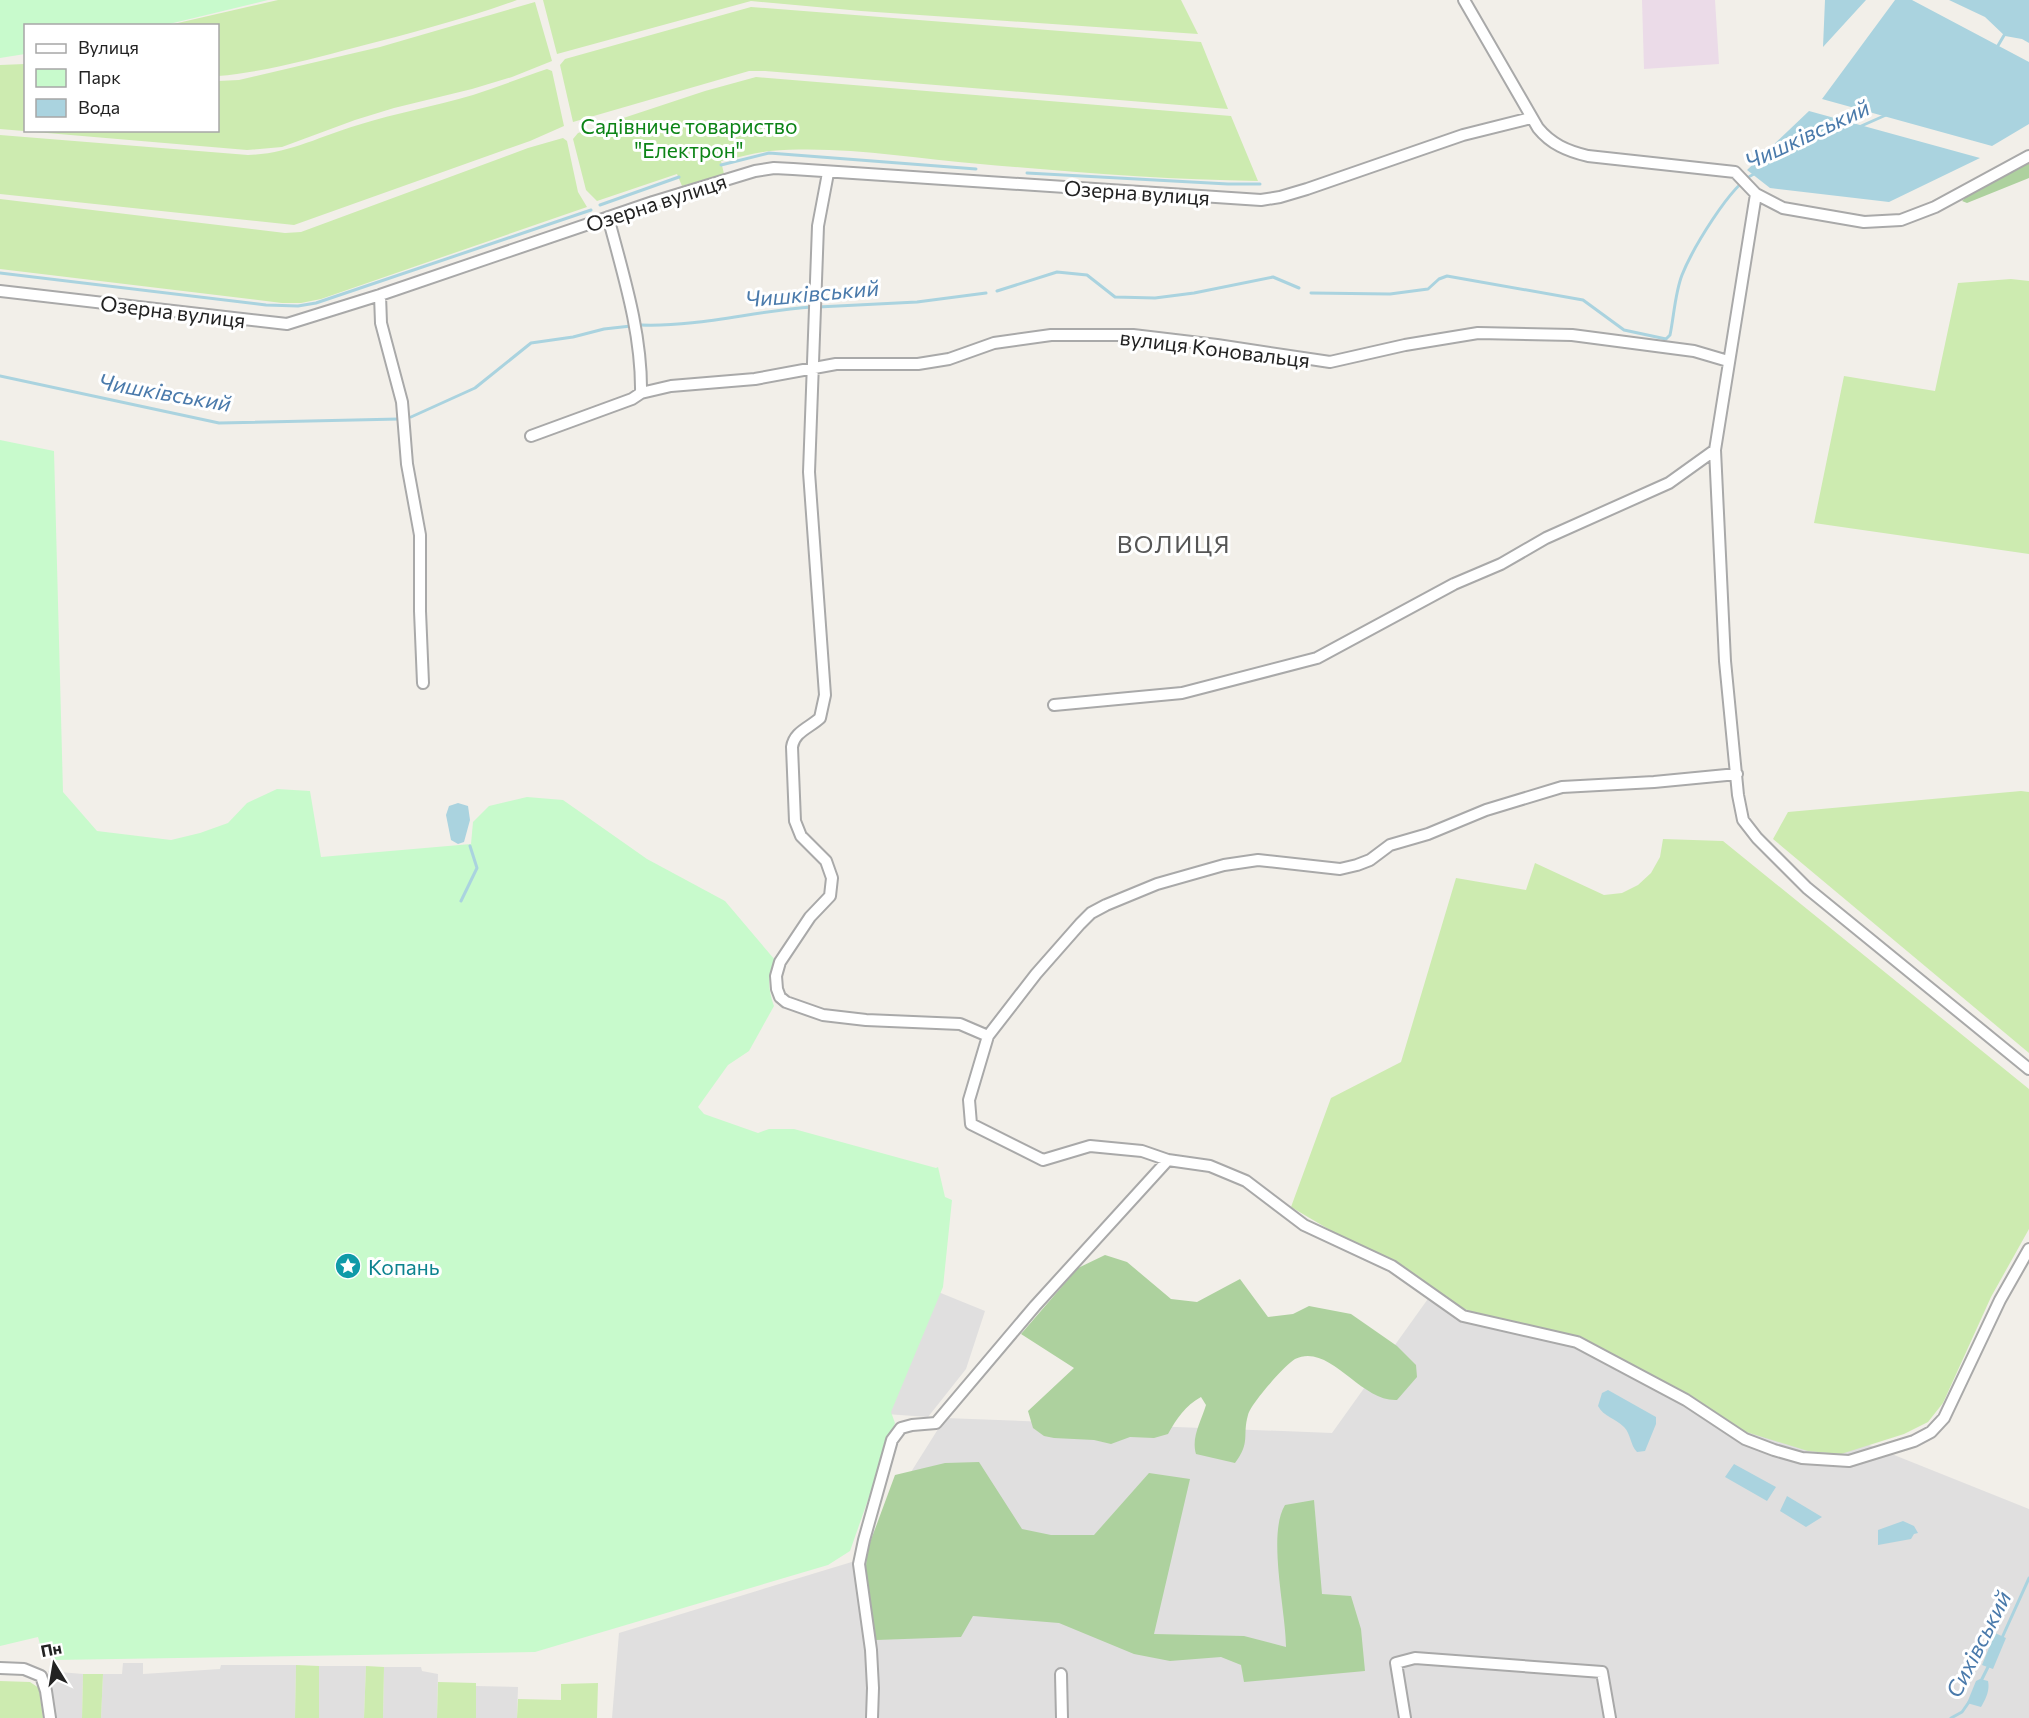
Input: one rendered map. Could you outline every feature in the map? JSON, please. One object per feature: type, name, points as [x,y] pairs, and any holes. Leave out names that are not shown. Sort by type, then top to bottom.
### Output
[{"type":"street","points":[[1464,0],[1532,118],[1550,140],[1567,151],[1588,156],[1738,175],[1753,191],[1783,208],[1864,222],[1901,220],[1935,207],[2029,156]]},
{"type":"street","name":"Озерна вулиця","points":[[0,291],[287,324],[380,295],[608,217],[755,171],[774,168],[1261,200],[1307,189],[1463,135],[1532,118]]},
{"type":"street","points":[[828,173],[818,226],[809,472],[825,695],[820,718],[793,740],[795,821],[801,836],[826,861],[832,879],[830,896],[810,917],[780,962],[776,976],[777,989],[780,997],[786,1002],[823,1015],[866,1020],[960,1024],[988,1036]]},
{"type":"street","points":[[1753,191],[1715,450],[1725,661],[1743,820],[1757,838],[1824,903],[2029,1069]]},
{"type":"street","points":[[608,217],[634,322],[641,369],[641,393]]},
{"type":"street","points":[[380,295],[381,323],[402,402],[407,465],[420,535],[423,682]]},
{"type":"street","name":"вулиця Коновальця","points":[[531,436],[632,399],[641,393],[670,386],[755,379],[836,364],[928,362],[949,359],[994,343],[1051,335],[1133,335],[1330,362],[1478,333],[1572,335],[1694,351],[1728,361]]},
{"type":"street","points":[[1054,705],[1182,693],[1317,658],[1454,584],[1501,564],[1546,538],[1669,483],[1715,450]]},
{"type":"street","points":[[1737,774],[1654,782],[1562,787],[1486,810],[1428,834],[1390,846],[1370,860],[1357,865],[1340,869],[1258,860],[1224,865],[1157,884],[1106,904],[1085,918],[988,1036],[969,1100],[971,1124],[1043,1160],[1090,1146],[1142,1151],[1168,1160],[1210,1166],[1246,1181],[1304,1225],[1392,1266],[1463,1316],[1577,1342],[1686,1400],[1745,1439],[1802,1458],[1827,1461],[1849,1461],[1914,1441],[1931,1432],[1944,1418],[2000,1300],[2029,1249]]},
{"type":"street","points":[[872,1718],[871,1650],[859,1564],[892,1440],[901,1428],[936,1423],[1035,1306],[1168,1160]]},
{"type":"street","points":[[1405,1718],[1396,1663],[1414,1658],[1602,1672],[1610,1718]]},
{"type":"street","points":[[0,1668],[24,1669],[41,1676],[50,1718]]},
{"type":"street","points":[[1061,1674],[1062,1718]]},
{"type":"shaded area","points":[[1642,0],[1715,0],[1719,64],[1644,69]]},
{"type":"shaded area","points":[[1445,1275],[2029,1509],[2029,1718],[612,1718],[619,1633],[855,1561],[945,1418],[1332,1433]]},
{"type":"shaded area","points":[[926,1287],[985,1311],[966,1369],[928,1417],[886,1414]]},
{"type":"shaded area","points":[[123,1663],[143,1663],[143,1674],[220,1669],[221,1665],[296,1665],[295,1718],[101,1718],[103,1674],[122,1674]]},
{"type":"shaded area","points":[[319,1666],[366,1666],[364,1718],[319,1718]]},
{"type":"shaded area","points":[[384,1667],[421,1667],[422,1671],[438,1674],[437,1718],[383,1718]]},
{"type":"shaded area","points":[[48,1671],[83,1674],[82,1718],[53,1718]]},
{"type":"shaded area","points":[[476,1686],[518,1687],[517,1718],[476,1718]]},
{"type":"green space","points":[[0,0],[268,0],[169,24],[24,24],[24,54],[0,58]]},
{"type":"green space","points":[[278,0],[517,0],[438,25],[323,56],[270,68],[219,76],[219,24],[173,24]]},
{"type":"green space","name":"Садівниче товариство \"Електрон\"","points":[[543,0],[1181,0],[1198,34],[861,11],[751,1],[557,54]]},
{"type":"green space","name":"Садівниче товариство \"Електрон\"","points":[[535,2],[552,61],[512,77],[472,89],[355,120],[282,147],[247,150],[35,132],[219,132],[219,81],[239,80],[380,47]]},
{"type":"green space","name":"Садівниче товариство \"Електрон\"","points":[[751,7],[1201,42],[1228,109],[749,71],[573,122],[560,65],[565,59]]},
{"type":"green space","name":"Садівниче товариство \"Електрон\"","points":[[24,64],[24,131],[0,129],[0,65]]},
{"type":"green space","name":"Садівниче товариство \"Електрон\"","points":[[547,69],[552,71],[564,126],[530,141],[294,225],[0,194],[0,135],[248,155],[263,154],[291,148],[372,121],[473,95]]},
{"type":"green space","name":"Садівниче товариство \"Електрон\"","points":[[756,77],[1231,116],[1258,181],[1119,175],[875,153],[796,150],[770,151],[721,161],[724,174],[682,186],[677,174],[597,201],[586,190],[573,139],[578,133],[705,91]]},
{"type":"green space","name":"Садівниче товариство \"Електрон\"","points":[[563,138],[567,141],[578,192],[587,207],[321,299],[301,303],[282,303],[0,269],[0,199],[285,233],[301,232],[528,148]]},
{"type":"green space","points":[[2029,162],[2029,178],[1967,203],[1962,201],[1969,194]]},
{"type":"green space","points":[[2011,279],[2029,281],[2029,554],[1814,523],[1844,376],[1935,391],[1958,283]]},
{"type":"green space","points":[[0,440],[54,451],[63,792],[97,831],[171,840],[228,823],[247,803],[277,789],[310,791],[321,857],[471,844],[473,822],[489,806],[527,797],[563,800],[647,859],[725,901],[775,960],[769,983],[774,1006],[749,1051],[728,1065],[698,1107],[704,1114],[758,1133],[769,1129],[794,1129],[938,1167],[945,1197],[952,1200],[943,1287],[891,1412],[895,1423],[850,1551],[828,1565],[535,1652],[54,1660],[41,1648],[38,1637],[0,1646]]},
{"type":"green space","points":[[2029,792],[2029,1053],[1773,839],[1788,812]]},
{"type":"green space","points":[[1663,839],[1723,841],[2029,1089],[2029,1229],[1991,1297],[1943,1403],[1928,1422],[1904,1434],[1841,1454],[1808,1451],[1743,1431],[1689,1394],[1578,1341],[1464,1309],[1291,1207],[1331,1098],[1401,1062],[1456,878],[1526,890],[1535,863],[1604,895],[1622,893],[1638,885],[1651,873],[1660,857]]},
{"type":"green space","points":[[1105,1255],[1127,1262],[1171,1299],[1197,1302],[1240,1279],[1268,1317],[1293,1314],[1309,1306],[1351,1314],[1397,1346],[1416,1365],[1417,1377],[1397,1400],[1383,1398],[1320,1359],[1308,1356],[1295,1359],[1269,1385],[1250,1409],[1246,1422],[1245,1444],[1235,1463],[1196,1454],[1196,1436],[1206,1405],[1201,1397],[1190,1404],[1168,1434],[1154,1438],[1130,1437],[1111,1444],[1094,1440],[1044,1436],[1033,1428],[1028,1411],[1074,1368],[1021,1334],[1078,1268]]},
{"type":"green space","points":[[979,1462],[1022,1529],[1051,1535],[1094,1535],[1149,1473],[1190,1479],[1154,1634],[1244,1636],[1286,1647],[1277,1553],[1280,1518],[1285,1505],[1314,1500],[1322,1594],[1351,1596],[1361,1629],[1365,1671],[1244,1682],[1241,1665],[1221,1657],[1170,1661],[1134,1654],[1059,1623],[973,1616],[961,1637],[876,1640],[865,1574],[868,1548],[895,1475],[945,1463]]},
{"type":"green space","points":[[296,1665],[319,1666],[319,1718],[295,1718]]},
{"type":"green space","points":[[366,1666],[384,1667],[383,1718],[364,1718]]},
{"type":"green space","points":[[83,1674],[103,1674],[101,1718],[82,1718]]},
{"type":"green space","points":[[0,1681],[30,1682],[39,1688],[43,1718],[0,1718]]},
{"type":"green space","points":[[438,1682],[476,1683],[476,1718],[437,1718]]},
{"type":"green space","points":[[598,1683],[597,1718],[517,1718],[518,1699],[561,1700],[561,1684]]},
{"type":"water","points":[[1825,0],[1866,0],[1823,47]]},
{"type":"water","points":[[1895,0],[1912,0],[2029,62],[2029,124],[1992,146],[1822,99]]},
{"type":"water","points":[[1949,0],[2029,0],[2029,43],[2022,39],[2005,36],[1985,17]]},
{"type":"water","points":[[1809,111],[1980,158],[1889,202],[1770,188],[1747,170]]},
{"type":"water","points":[[458,803],[468,806],[470,820],[464,842],[458,844],[451,840],[446,815],[449,806]]},
{"type":"water","points":[[1608,1390],[1656,1417],[1656,1424],[1645,1451],[1637,1452],[1624,1427],[1603,1413],[1598,1406],[1602,1393]]},
{"type":"water","points":[[1734,1464],[1776,1487],[1767,1501],[1725,1477]]},
{"type":"water","points":[[1787,1496],[1822,1517],[1806,1527],[1780,1511]]},
{"type":"water","points":[[1903,1521],[1914,1526],[1918,1533],[1914,1534],[1911,1539],[1878,1545],[1878,1530]]},
{"type":"water","points":[[1995,1633],[2006,1638],[1993,1669],[1982,1665]]},
{"type":"water","points":[[1980,1679],[1988,1681],[1987,1694],[1981,1707],[1967,1703],[1976,1681]]},
{"type":"waterway","name":"Чишківський","points":[[1996,49],[2006,32]]},
{"type":"waterway","name":"Чишківський","points":[[1859,127],[1886,115]]},
{"type":"waterway","points":[[721,165],[769,153],[976,169]]},
{"type":"waterway","points":[[1027,173],[1260,184]]},
{"type":"waterway","name":"Чишківський","points":[[1311,293],[1390,294],[1428,289],[1439,279],[1447,276],[1583,300],[1624,330],[1666,339],[1670,335],[1680,282],[1694,250],[1723,204],[1744,180],[1754,174]]},
{"type":"waterway","points":[[600,205],[679,177]]},
{"type":"waterway","points":[[0,273],[266,305],[298,306],[316,303],[591,210]]},
{"type":"waterway","name":"Чишківський","points":[[997,291],[1057,272],[1087,275],[1115,297],[1155,298],[1194,293],[1273,277],[1299,288]]},
{"type":"waterway","name":"Чишківський","points":[[818,307],[917,302],[986,293]]},
{"type":"waterway","name":"Чишківський","points":[[641,325],[684,324],[812,307]]},
{"type":"waterway","name":"Чишківський","points":[[411,417],[475,388],[531,343],[631,326]]},
{"type":"waterway","name":"Чишківський","points":[[0,376],[219,423],[399,419]]},
{"type":"waterway","points":[[461,901],[477,868],[470,846]]},
{"type":"waterway","name":"Сихівський","points":[[2001,1640],[2029,1578]]},
{"type":"waterway","name":"Сихівський","points":[[1981,1681],[1989,1665]]},
{"type":"waterway","name":"Сихівський","points":[[1951,1718],[1962,1712],[1969,1702]]},
{"type":"place","name":"Копань","points":[[348,1266]]},
{"type":"district","name":"ВОЛИЦЯ","points":[[1174,543]]}]
